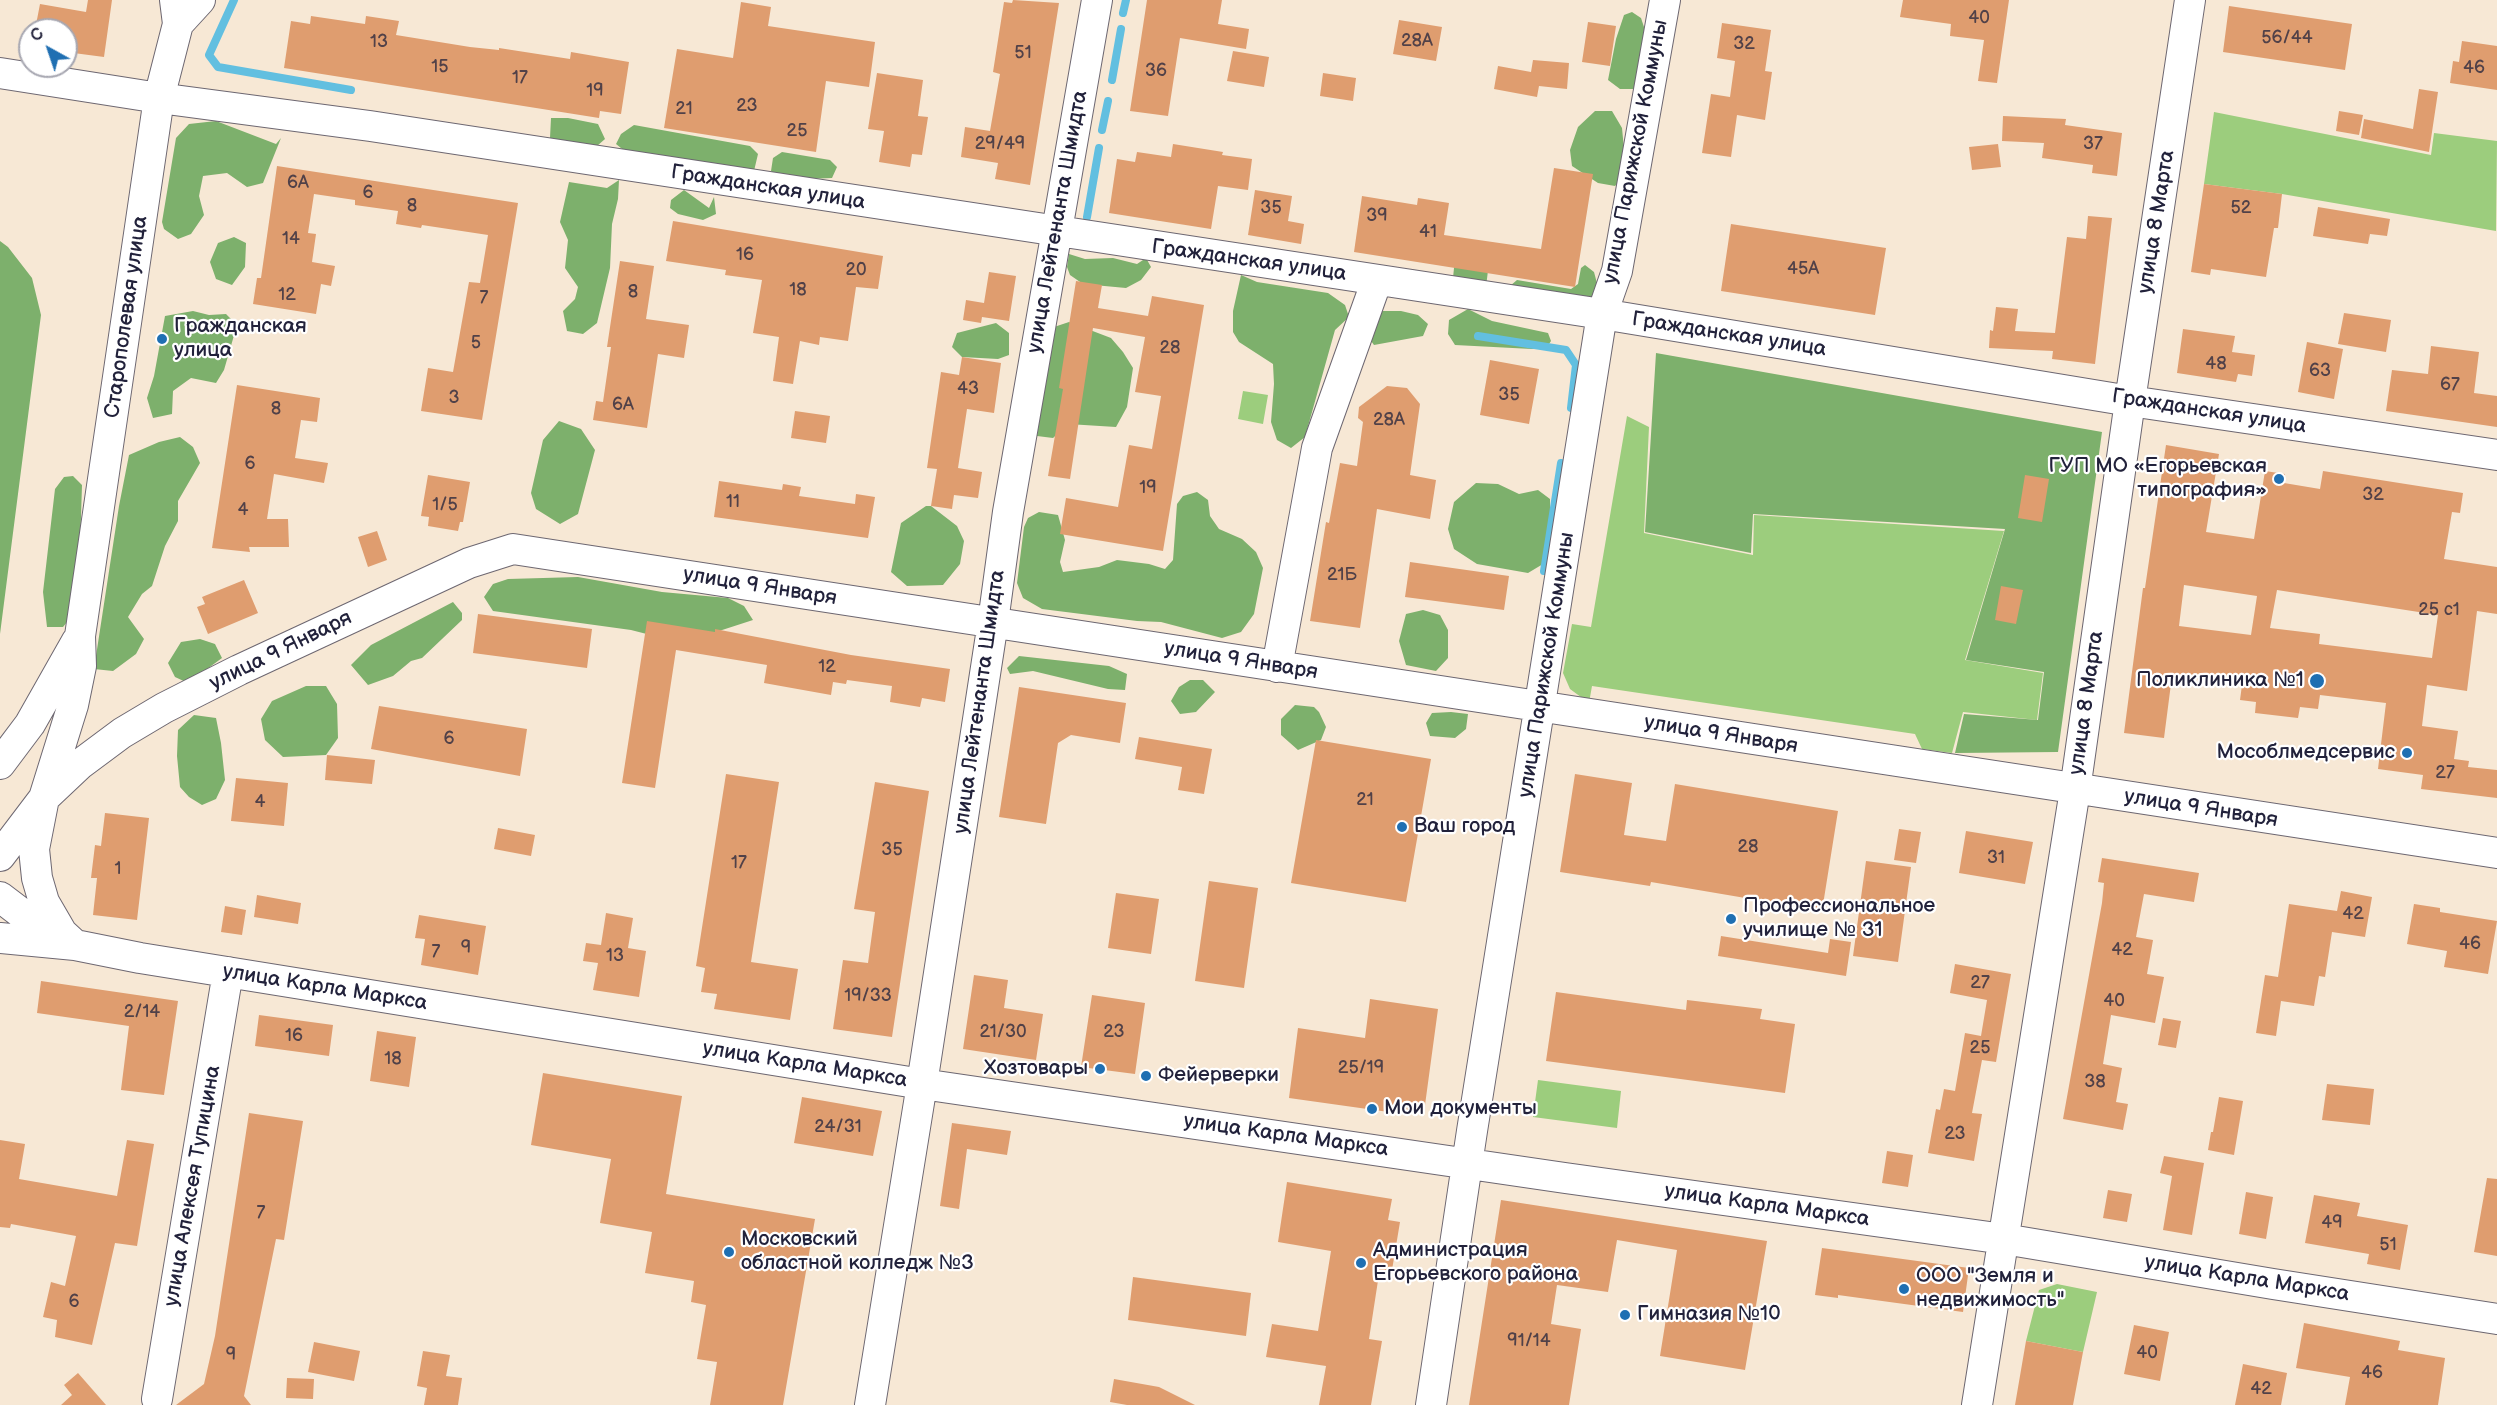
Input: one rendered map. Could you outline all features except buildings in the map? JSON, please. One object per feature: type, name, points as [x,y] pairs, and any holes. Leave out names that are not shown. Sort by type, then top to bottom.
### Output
[{"type":"street","points":[[176,12],[200,0]]},
{"type":"street","name":"улица Лейтенанта Шмидта","points":[[870,1405],[922,1084],[1008,512],[1097,0]]},
{"type":"street","name":"улица Парижской Коммуны","points":[[1431,1405],[1467,1163],[1602,314],[1617,271],[1665,0]]},
{"type":"street","name":"улица 8 Марта","points":[[1977,1405],[2075,790],[2190,0]]},
{"type":"street","name":"Старополевая улица","points":[[80,636],[159,98],[176,12]]},
{"type":"street","name":"Гражданская улица","points":[[0,73],[159,98],[362,124],[1602,314],[2130,401],[2497,454]]},
{"type":"street","points":[[1277,667],[1317,448],[1377,280]]},
{"type":"street","name":"улица 9 Января","points":[[44,798],[122,733],[164,708],[275,652],[469,563],[513,549],[2497,853]]},
{"type":"street","points":[[0,764],[30,724],[80,636]]},
{"type":"street","points":[[75,945],[53,921],[44,902],[37,878],[34,849],[44,798],[73,705],[81,666],[80,636]]},
{"type":"street","points":[[0,856],[44,798]]},
{"type":"street","points":[[0,897],[38,924],[75,945]]},
{"type":"street","points":[[0,938],[75,945]]},
{"type":"street","name":"улица Карла Маркса","points":[[75,945],[228,972],[922,1084],[2004,1239],[2262,1283],[2497,1319]]},
{"type":"street","name":"улица Алексея Тупицина","points":[[156,1403],[228,972]]},
{"type":"green space","points":[[1632,12],[1641,18],[1646,33],[1643,67],[1634,89],[1620,89],[1608,80],[1616,39],[1624,15]]},
{"type":"green space","points":[[1595,111],[1612,111],[1622,128],[1624,149],[1622,178],[1615,186],[1598,183],[1572,166],[1570,150],[1578,127]]},
{"type":"green space","points":[[2214,112],[2431,155],[2434,133],[2497,141],[2496,231],[2282,194],[2204,184]]},
{"type":"green space","points":[[551,118],[568,118],[598,124],[605,139],[597,146],[550,138]]},
{"type":"green space","points":[[216,121],[276,144],[281,138],[263,183],[247,187],[227,173],[203,176],[199,196],[204,215],[191,234],[178,239],[164,229],[162,222],[176,138],[189,124]]},
{"type":"green space","points":[[634,125],[750,146],[758,154],[754,171],[637,161],[616,144],[621,134]]},
{"type":"green space","points":[[782,152],[830,160],[837,167],[832,178],[780,180],[771,171],[773,158]]},
{"type":"green space","points":[[619,180],[618,199],[612,224],[610,268],[597,323],[583,334],[567,331],[563,311],[575,299],[578,287],[565,268],[568,240],[560,222],[569,182],[607,188]]},
{"type":"green space","points":[[684,190],[709,208],[714,197],[716,214],[703,220],[678,214],[670,208],[671,200]]},
{"type":"green space","points":[[234,237],[246,243],[245,267],[232,285],[216,279],[210,262],[218,243]]},
{"type":"green space","points":[[0,241],[8,247],[32,278],[41,315],[0,634]]},
{"type":"green space","points":[[1456,248],[1490,254],[1486,287],[1453,278]]},
{"type":"green space","points":[[1069,254],[1085,259],[1113,258],[1137,264],[1146,258],[1151,267],[1141,280],[1126,288],[1083,284],[1070,275],[1067,267]]},
{"type":"green space","points":[[1585,265],[1594,272],[1598,287],[1591,302],[1510,286],[1517,280],[1571,289],[1578,284],[1581,268]]},
{"type":"green space","points":[[1241,275],[1257,282],[1328,293],[1345,305],[1349,317],[1335,330],[1305,437],[1291,448],[1277,440],[1271,422],[1273,364],[1239,342],[1233,332],[1233,311]]},
{"type":"green space","points":[[1468,309],[1492,321],[1548,333],[1551,341],[1547,347],[1532,349],[1455,345],[1448,334],[1449,320]]},
{"type":"green space","points":[[193,311],[209,315],[226,314],[237,325],[224,370],[216,383],[191,378],[173,391],[172,414],[153,418],[147,398],[154,376],[165,316]]},
{"type":"green space","points":[[1379,311],[1401,311],[1418,315],[1428,324],[1423,336],[1374,345],[1363,330]]},
{"type":"green space","points":[[1069,322],[1111,338],[1123,352],[1133,368],[1127,407],[1116,427],[1068,424],[1053,438],[1037,436],[1036,442],[1054,327]]},
{"type":"green space","points":[[996,323],[1009,333],[1009,355],[998,359],[962,357],[952,347],[957,333]]},
{"type":"green space","points":[[1656,353],[2102,432],[2058,752],[1955,753],[1964,714],[2038,720],[2044,672],[1966,660],[2005,529],[1753,514],[1751,553],[1645,532]]},
{"type":"green space","points":[[1243,391],[1268,395],[1263,424],[1238,419]]},
{"type":"green space","points":[[1627,416],[1649,427],[1644,533],[1753,555],[1754,515],[2004,531],[1965,660],[2043,673],[2037,720],[1963,712],[1952,753],[1922,749],[1915,734],[1592,686],[1589,703],[1570,689],[1563,673],[1572,624],[1591,627]]},
{"type":"green space","points":[[559,421],[581,429],[595,450],[578,514],[560,524],[536,509],[531,493],[543,440]]},
{"type":"green space","points":[[180,437],[193,447],[200,463],[178,501],[178,521],[165,546],[152,586],[142,594],[128,617],[144,639],[136,654],[113,671],[94,669],[129,455],[159,442]]},
{"type":"green space","points":[[73,476],[82,485],[79,580],[72,616],[63,627],[47,627],[43,592],[55,489],[64,477]]},
{"type":"green space","points":[[1476,483],[1498,484],[1519,494],[1538,490],[1550,499],[1550,544],[1543,564],[1528,573],[1477,564],[1454,549],[1448,529],[1454,502]]},
{"type":"green space","points":[[1197,492],[1208,500],[1210,516],[1219,529],[1242,539],[1256,552],[1263,568],[1254,614],[1241,632],[1222,638],[1161,622],[1042,609],[1023,598],[1017,583],[1024,527],[1028,518],[1039,512],[1058,515],[1065,540],[1060,562],[1063,572],[1099,567],[1117,560],[1149,564],[1165,569],[1173,560],[1177,504],[1183,496]]},
{"type":"green space","points":[[926,506],[931,506],[957,526],[964,541],[960,564],[943,585],[907,586],[891,572],[901,523]]},
{"type":"green space","points":[[578,577],[662,592],[728,598],[744,606],[753,620],[682,643],[631,630],[493,611],[484,597],[493,584],[508,579]]},
{"type":"green space","points":[[453,602],[462,613],[462,620],[422,658],[411,661],[393,676],[368,685],[351,665],[371,645]]},
{"type":"green space","points":[[1423,610],[1440,615],[1448,630],[1448,658],[1436,671],[1406,665],[1399,641],[1406,614]]},
{"type":"green space","points":[[200,639],[215,644],[222,658],[188,683],[175,677],[168,663],[181,642]]},
{"type":"green space","points":[[1019,656],[1109,666],[1127,674],[1125,690],[1108,689],[1033,671],[1010,674],[1007,668]]},
{"type":"green space","points":[[1190,680],[1203,680],[1215,692],[1196,712],[1180,714],[1171,701],[1179,687]]},
{"type":"green space","points":[[306,686],[326,686],[337,704],[338,738],[326,755],[283,757],[265,740],[261,719],[272,701]]},
{"type":"green space","points":[[1295,705],[1314,707],[1326,727],[1321,740],[1298,750],[1281,735],[1281,719]]},
{"type":"green space","points":[[1432,713],[1468,714],[1466,729],[1455,738],[1430,736],[1426,723]]},
{"type":"green space","points":[[194,715],[216,718],[225,780],[216,799],[202,805],[189,797],[180,787],[177,756],[178,730]]},
{"type":"green space","points":[[1538,1080],[1621,1091],[1617,1128],[1533,1117]]},
{"type":"green space","points":[[2057,1284],[2097,1292],[2083,1352],[2026,1341],[2039,1290]]},
{"type":"waterway","points":[[234,0],[209,55],[218,67],[351,90]]},
{"type":"waterway","points":[[1123,13],[1126,0]]},
{"type":"waterway","points":[[1112,80],[1121,29]]},
{"type":"waterway","points":[[1102,130],[1108,101]]},
{"type":"waterway","points":[[1087,217],[1099,148]]},
{"type":"waterway","points":[[1478,336],[1566,350],[1576,365],[1571,408]]},
{"type":"waterway","points":[[1544,571],[1561,463]]},
{"type":"place","name":"Гражданская улица","points":[[162,339]]},
{"type":"place","name":"ГУП МО «Егорьевская типография»","points":[[2279,479]]},
{"type":"place","name":"Поликлиника №1","points":[[2317,681]]},
{"type":"place","name":"Мособлмедсервис","points":[[2407,753]]},
{"type":"place","name":"Ваш город","points":[[1402,827]]},
{"type":"place","name":"Профессиональное училище № 31","points":[[1731,919]]},
{"type":"place","name":"Хозтовары","points":[[1100,1069]]},
{"type":"place","name":"Фейерверки","points":[[1146,1076]]},
{"type":"place","name":"Мои документы","points":[[1372,1109]]},
{"type":"place","name":"Московский областной колледж №3","points":[[729,1252]]},
{"type":"place","name":"Администрация Егорьевского района","points":[[1361,1263]]},
{"type":"place","name":"ООО \"Земля и недвижимость\"","points":[[1904,1289]]},
{"type":"place","name":"Гимназия №10","points":[[1625,1315]]}]
